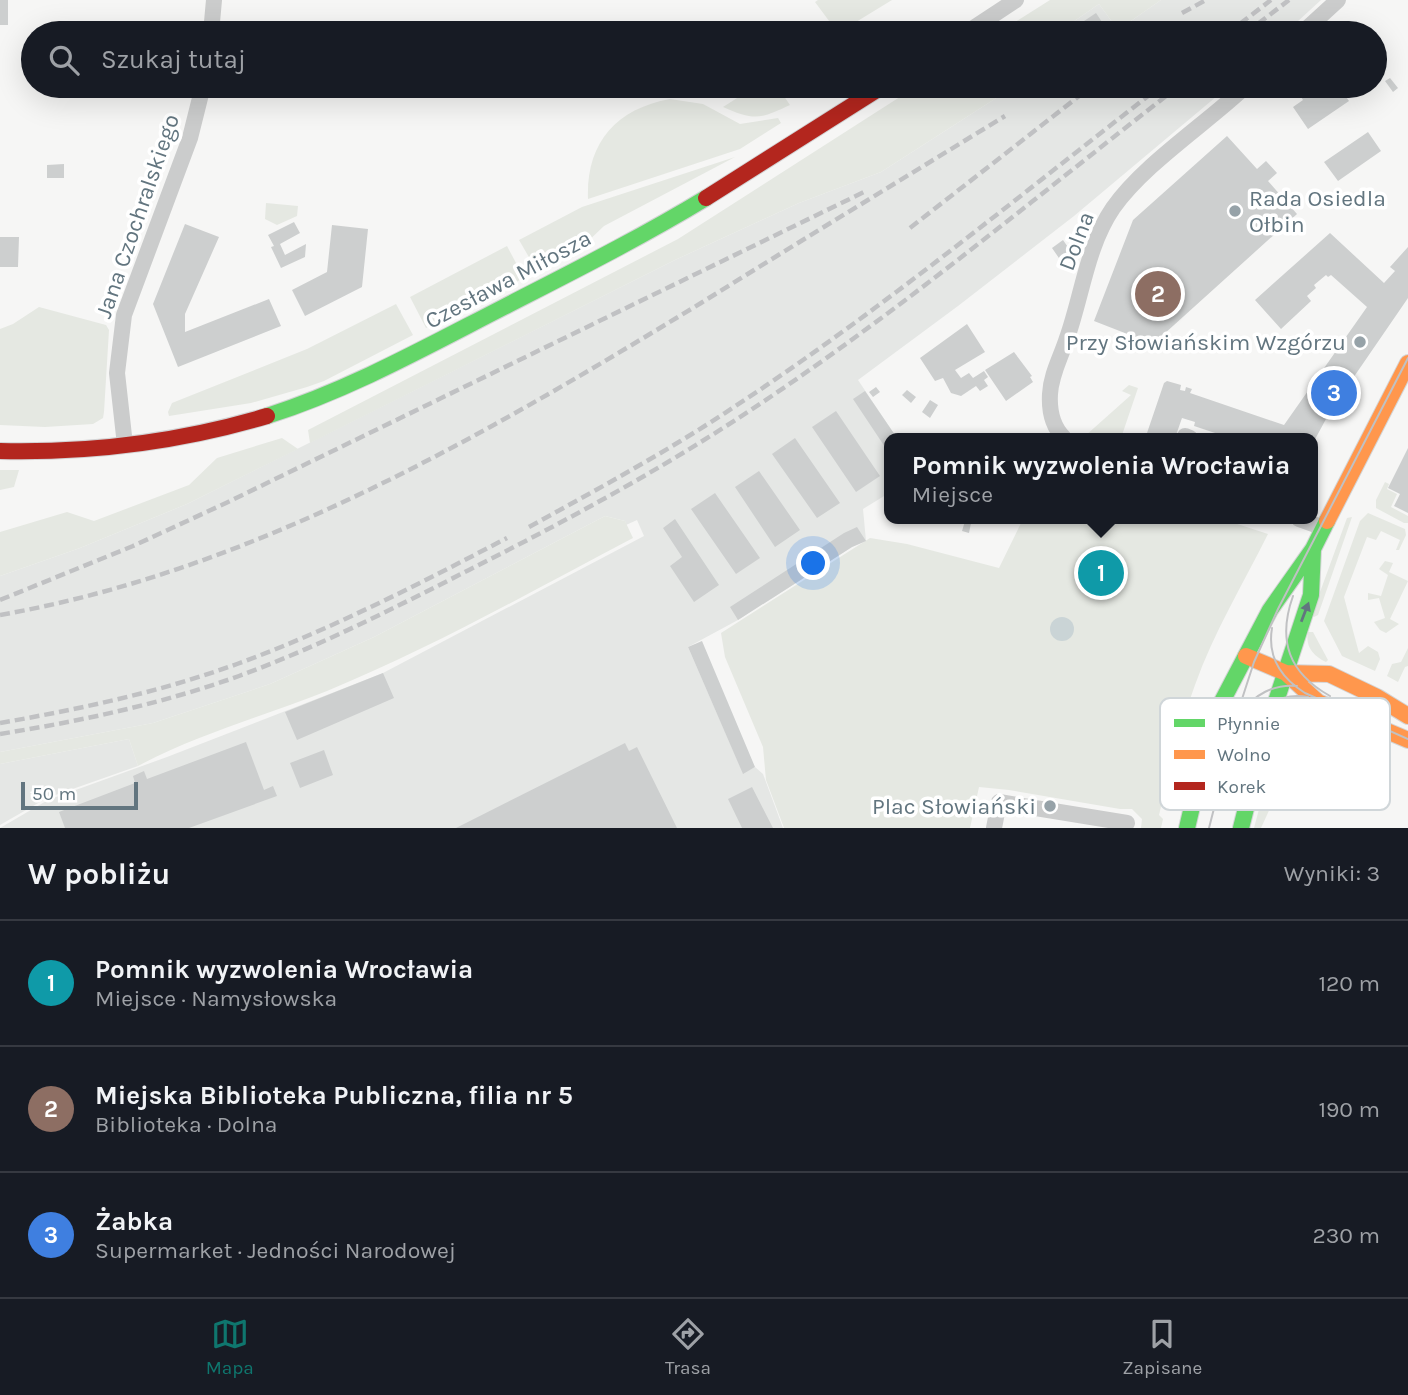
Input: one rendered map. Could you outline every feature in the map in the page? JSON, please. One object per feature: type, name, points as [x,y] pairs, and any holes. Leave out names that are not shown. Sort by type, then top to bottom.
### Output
[{"type":"street","points":[[212,21],[214,0]]},
{"type":"street","points":[[984,21],[1016,0]]},
{"type":"street","points":[[1315,21],[1338,0]]},
{"type":"street","name":"Jana Czochralskiego","points":[[125,445],[117,373],[124,315],[190,138],[200,98]]},
{"type":"street","name":"Czesława Miłosza","points":[[0,452],[73,452],[125,445],[243,422],[300,406],[342,389],[457,332],[680,214],[864,98]]},
{"type":"street","name":"Dolna","points":[[1060,433],[1054,424],[1050,409],[1050,392],[1098,236],[1113,209],[1138,180],[1232,98]]},
{"type":"street","points":[[1225,698],[1270,610],[1313,549],[1408,363]]},
{"type":"street","points":[[1312,524],[1324,528]]},
{"type":"street","points":[[1278,698],[1311,595],[1313,549]]},
{"type":"street","points":[[1246,656],[1286,673],[1314,698]]},
{"type":"street","points":[[1286,673],[1329,674],[1380,698]]},
{"type":"street","points":[[1390,704],[1408,716]]},
{"type":"street","points":[[1390,732],[1408,740]]},
{"type":"street","points":[[994,828],[999,802],[1127,823]]},
{"type":"street","points":[[1187,828],[1191,810]]},
{"type":"street","points":[[1241,828],[1246,810]]},
{"type":"shaded area","points":[[892,0],[858,21],[829,21],[815,2]]},
{"type":"shaded area","points":[[1050,0],[1161,0],[1131,21],[1111,21],[1099,4],[1074,21],[1017,21]]},
{"type":"shaded area","points":[[1161,0],[1321,0],[1298,21],[1131,21]]},
{"type":"shaded area","points":[[1099,4],[1111,21],[1074,21]]},
{"type":"shaded area","points":[[737,98],[785,98],[790,105],[757,116],[743,115],[723,107]]},
{"type":"shaded area","points":[[898,98],[996,98],[881,172],[799,203],[675,260],[310,443],[308,430],[678,239]]},
{"type":"shaded area","points":[[996,98],[1215,98],[1074,216],[858,380],[894,433],[884,433],[884,496],[863,509],[866,541],[852,547],[738,620],[688,647],[743,773],[755,767],[763,774],[783,828],[0,828],[48,800],[383,673],[644,536],[637,520],[626,525],[625,521],[605,516],[374,637],[270,684],[153,723],[0,752],[0,576],[80,548],[187,504],[675,260],[799,203],[881,172]]},
{"type":"shaded area","points":[[670,99],[703,104],[740,124],[778,118],[781,123],[740,149],[588,199],[592,162],[608,132],[634,111]]},
{"type":"shaded area","points":[[735,157],[604,226],[582,247],[537,271],[519,240],[582,207]]},
{"type":"shaded area","points":[[266,203],[298,206],[297,216],[277,225],[265,219]]},
{"type":"shaded area","points":[[507,246],[524,278],[426,328],[410,297]]},
{"type":"shaded area","points":[[396,304],[413,335],[324,381],[251,403],[169,416],[172,403],[307,349]]},
{"type":"shaded area","points":[[39,307],[106,325],[109,330],[103,418],[93,424],[45,427],[0,425],[0,329]]},
{"type":"shaded area","points":[[1129,385],[1138,388],[1123,433],[1088,433],[1131,395],[1122,391]]},
{"type":"shaded area","points":[[282,438],[298,449],[187,504],[80,548],[0,576],[0,532],[67,512],[94,521],[189,485],[217,458]]},
{"type":"shaded area","points":[[0,470],[19,470],[14,487],[0,490]]},
{"type":"shaded area","points":[[1385,482],[1389,484],[1387,489],[1397,494],[1391,507],[1408,516],[1408,523],[1376,508],[1376,500]]},
{"type":"shaded area","points":[[1368,513],[1405,529],[1406,535],[1399,550],[1396,550],[1400,540],[1381,531],[1376,540],[1367,537],[1344,597],[1359,653],[1368,646],[1378,652],[1380,659],[1375,671],[1342,656],[1324,621],[1360,521]]},
{"type":"shaded area","points":[[605,516],[625,521],[633,538],[443,638],[327,691],[208,735],[138,766],[129,739],[0,764],[0,752],[153,723],[270,684],[374,637]]},
{"type":"shaded area","points":[[1352,517],[1318,615],[1314,617],[1312,614],[1347,518]]},
{"type":"shaded area","points":[[1021,524],[1237,524],[1268,534],[1220,627],[1190,698],[1160,698],[1161,828],[1141,828],[1142,819],[1132,809],[979,787],[970,828],[784,828],[766,780],[763,747],[725,657],[721,633],[870,538],[907,544],[999,568]]},
{"type":"shaded area","points":[[1385,561],[1393,563],[1389,572],[1408,581],[1390,619],[1399,624],[1386,633],[1374,622],[1385,618],[1379,598],[1368,600],[1368,593],[1381,596],[1388,575],[1379,569]]},
{"type":"shaded area","points":[[1062,617],[1071,620],[1074,629],[1071,638],[1062,641],[1053,638],[1050,629],[1053,620]]},
{"type":"shaded area","points":[[1308,632],[1313,632],[1328,660],[1326,662],[1311,650]]},
{"type":"shaded area","points":[[1408,648],[1408,666],[1398,682],[1387,676],[1392,664],[1401,662]]},
{"type":"shaded area","points":[[129,739],[138,766],[47,798],[0,825],[0,764]]},
{"type":"shaded area","points":[[1259,810],[1269,810],[1261,828],[1254,828]]},
{"type":"building","points":[[0,0],[8,0],[8,25],[0,25]]},
{"type":"building","points":[[1096,13],[1101,21],[1084,21]]},
{"type":"building","points":[[1390,78],[1398,88],[1393,92],[1387,80]]},
{"type":"building","points":[[1302,98],[1347,98],[1349,101],[1308,129],[1293,107],[1303,100]]},
{"type":"building","points":[[1368,132],[1381,151],[1338,181],[1324,162]]},
{"type":"building","points":[[1227,136],[1257,169],[1266,161],[1277,173],[1268,181],[1297,214],[1153,344],[1094,321],[1133,220]]},
{"type":"building","points":[[64,164],[64,178],[47,178],[47,165]]},
{"type":"building","points":[[294,222],[300,233],[280,244],[285,255],[306,244],[305,257],[281,268],[268,235]]},
{"type":"building","points":[[185,224],[219,237],[185,314],[185,332],[269,299],[281,326],[178,367],[153,304]]},
{"type":"building","points":[[332,225],[368,229],[362,287],[305,316],[292,290],[327,272]]},
{"type":"building","name":"Przy Słowiańskim Wzgórzu","points":[[1330,233],[1384,283],[1395,271],[1390,267],[1408,247],[1408,298],[1327,416],[1325,414],[1323,417],[1326,419],[1318,434],[1215,433],[1194,426],[1195,422],[1182,418],[1177,433],[1147,433],[1167,381],[1181,385],[1180,390],[1185,391],[1186,387],[1192,389],[1190,393],[1284,425],[1367,307],[1331,275],[1326,275],[1314,285],[1316,288],[1307,296],[1311,301],[1281,329],[1255,300]]},
{"type":"building","points":[[0,237],[19,237],[18,267],[0,267]]},
{"type":"building","points":[[1063,240],[1072,253],[1061,261],[1052,248]]},
{"type":"building","points":[[967,324],[985,352],[955,370],[961,378],[969,373],[973,378],[984,371],[988,377],[984,380],[988,386],[980,391],[976,386],[961,396],[951,393],[943,378],[935,381],[920,358]]},
{"type":"building","points":[[1014,352],[1032,376],[1030,377],[1033,382],[1006,401],[985,370]]},
{"type":"building","points":[[876,387],[880,392],[873,397],[869,392]]},
{"type":"building","points":[[907,390],[916,397],[911,403],[902,395]]},
{"type":"building","points":[[865,391],[894,433],[884,433],[884,446],[853,399]]},
{"type":"building","points":[[930,400],[938,405],[930,418],[922,412]]},
{"type":"building","points":[[836,411],[880,476],[856,492],[812,427]]},
{"type":"building","points":[[795,438],[840,503],[817,518],[772,454]]},
{"type":"building","points":[[1408,448],[1408,513],[1394,506],[1400,494],[1388,488]]},
{"type":"building","points":[[759,471],[800,530],[775,547],[735,487]]},
{"type":"building","points":[[715,493],[760,558],[736,574],[691,509]]},
{"type":"building","points":[[675,519],[719,585],[694,602],[670,566],[682,557],[663,528]]},
{"type":"building","points":[[964,524],[971,524],[969,533],[962,531]]},
{"type":"building","points":[[857,527],[866,541],[852,547],[738,620],[730,607]]},
{"type":"building","points":[[702,641],[755,767],[743,774],[688,647]]},
{"type":"building","points":[[383,673],[394,698],[297,740],[285,712]]},
{"type":"building","points":[[246,742],[264,790],[273,786],[277,796],[189,828],[65,828],[59,812],[135,783],[133,776],[144,771],[147,779]]},
{"type":"building","points":[[625,743],[629,751],[637,747],[677,828],[456,828]]},
{"type":"building","points":[[324,750],[333,775],[300,788],[290,763]]},
{"type":"building","points":[[752,787],[773,828],[742,828],[728,799]]},
{"type":"tram line","points":[[1242,698],[1254,662],[1278,609],[1408,358]]},
{"type":"tram line","points":[[1293,596],[1286,627],[1290,654],[1305,677],[1330,696]]},
{"type":"tram line","points":[[1272,628],[1274,658],[1283,674],[1296,687],[1316,698]]},
{"type":"tram line","points":[[1256,698],[1273,689],[1297,686]]},
{"type":"tram line","points":[[1285,698],[1308,697]]},
{"type":"tram line","points":[[1390,731],[1408,739]]},
{"type":"tram line","points":[[1209,828],[1214,810]]},
{"type":"railway","points":[[1182,13],[1206,0]]},
{"type":"railway","points":[[1244,21],[1271,0]]},
{"type":"railway","points":[[1262,21],[1289,0]]},
{"type":"railway","points":[[910,228],[1077,98]]},
{"type":"railway","points":[[529,527],[684,439],[789,370],[951,251],[1146,98]]},
{"type":"railway","points":[[0,734],[150,703],[210,686],[268,665],[384,613],[605,498],[737,419],[851,341],[1164,98]]},
{"type":"railway","points":[[0,615],[94,594],[186,566],[276,532],[364,492],[451,448],[619,353],[1005,116]]},
{"type":"railway","points":[[0,600],[133,546],[226,503],[864,192]]},
{"type":"railway","points":[[0,723],[120,699],[237,664],[340,621],[507,538]]},
{"type":"traffic: fast","points":[[267,416],[328,393],[417,352],[606,254],[706,198]]},
{"type":"traffic: fast","points":[[1224,698],[1270,610],[1313,549],[1327,521]]},
{"type":"traffic: fast","points":[[1277,698],[1311,595],[1313,549]]},
{"type":"traffic: fast","points":[[1187,828],[1191,810]]},
{"type":"traffic: fast","points":[[1241,828],[1246,810]]},
{"type":"traffic: slow","points":[[1327,521],[1408,363]]},
{"type":"traffic: slow","points":[[1246,656],[1286,673],[1329,674],[1379,698]]},
{"type":"traffic: slow","points":[[1286,673],[1314,698]]},
{"type":"traffic: slow","points":[[1390,705],[1408,716]]},
{"type":"traffic: slow","points":[[1390,732],[1408,740]]},
{"type":"traffic: jam","points":[[706,198],[864,98]]},
{"type":"traffic: jam","points":[[0,451],[67,450],[135,444],[201,433],[267,416]]},
{"type":"place","name":"Rada Osiedla Ołbin","points":[[1235,211]]},
{"type":"place","name":"Miejska Biblioteka Publiczna, filia nr 5","points":[[1158,294]]},
{"type":"place","name":"Przy Słowiańskim Wzgórzu","points":[[1360,342]]},
{"type":"place","name":"Żabka","points":[[1334,393]]},
{"type":"place","name":"Pomnik wyzwolenia Wrocławia","points":[[1101,573]]},
{"type":"place","name":"Plac Słowiański","points":[[1050,806]]}]
